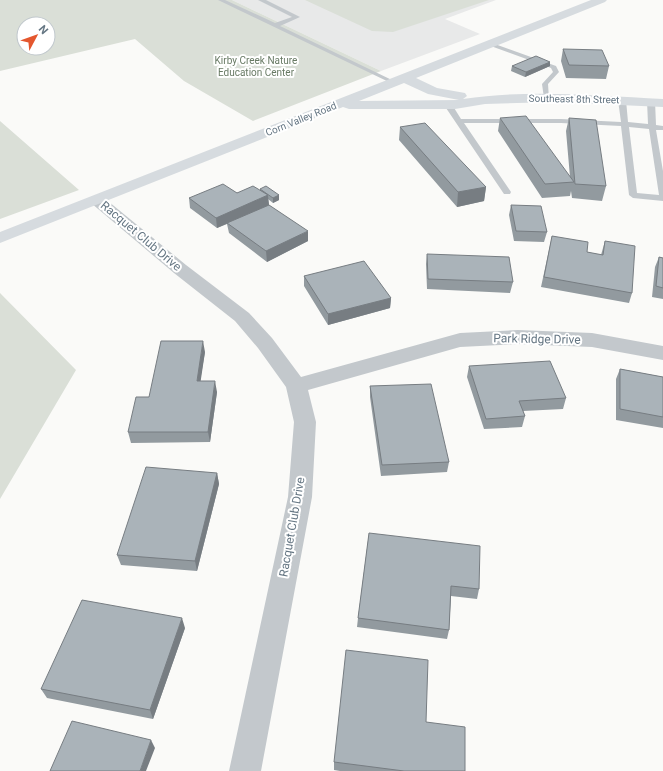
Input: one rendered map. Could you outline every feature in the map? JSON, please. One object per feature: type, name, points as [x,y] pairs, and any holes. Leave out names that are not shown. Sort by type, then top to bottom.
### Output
[{"type":"main road","name":"Corn Valley Road","points":[[0,238],[601,0]]},
{"type":"main road","name":"Southeast 8th Street","points":[[399,80],[433,91],[485,100]]},
{"type":"main road","name":"Southeast 8th Street","points":[[337,104],[448,105],[485,100],[547,98],[657,102]]},
{"type":"street","name":"Racquet Club Drive","points":[[97,200],[180,269],[242,317],[265,343],[296,386],[306,422],[300,497],[245,771]]},
{"type":"street","name":"Park Ridge Drive","points":[[296,386],[460,340],[518,336],[592,340],[663,353]]},
{"type":"lane","points":[[221,0],[274,26],[399,80]]},
{"type":"lane","points":[[261,0],[297,17],[274,26]]},
{"type":"lane","points":[[490,44],[554,67],[556,72],[546,84],[547,98]]},
{"type":"lane","points":[[622,100],[634,195],[663,197],[652,126],[657,102]]},
{"type":"lane","points":[[448,105],[507,192]]},
{"type":"lane","points":[[459,121],[545,120],[625,124],[663,128]]},
{"type":"shaded area","points":[[232,0],[496,0],[445,19],[480,34],[381,71]]},
{"type":"green space","name":"Kirby Creek Nature Education Center","points":[[0,0],[232,0],[381,71],[253,121],[184,81],[135,39],[0,71]]},
{"type":"green space","points":[[305,0],[489,0],[393,32],[372,31]]},
{"type":"green space","points":[[0,121],[79,190],[0,219]]},
{"type":"green space","points":[[0,293],[76,370],[0,499]]},
{"type":"building","points":[[563,49],[602,50],[609,66],[569,65]]},
{"type":"building","points":[[536,56],[550,62],[526,72],[512,66]]},
{"type":"building","points":[[526,116],[574,182],[545,184],[500,118]]},
{"type":"building","points":[[569,118],[596,120],[606,186],[575,184]]},
{"type":"building","points":[[425,123],[486,187],[458,192],[400,127]]},
{"type":"building","points":[[223,184],[237,193],[253,186],[268,195],[216,218],[189,198]]},
{"type":"building","points":[[266,186],[279,195],[273,198],[260,189]]},
{"type":"building","points":[[269,205],[308,231],[266,251],[227,223]]},
{"type":"building","points":[[511,205],[541,206],[547,232],[516,231]]},
{"type":"building","points":[[552,236],[588,242],[587,252],[603,255],[605,241],[635,246],[632,293],[544,277]]},
{"type":"building","points":[[427,254],[509,257],[513,282],[428,279]]},
{"type":"building","points":[[659,257],[663,258],[663,288],[656,286]]},
{"type":"building","points":[[364,261],[391,298],[328,314],[304,276]]},
{"type":"building","points":[[161,341],[203,341],[197,381],[215,381],[208,432],[128,432],[136,397],[149,397]]},
{"type":"building","points":[[550,361],[566,398],[519,401],[525,416],[486,419],[469,366]]},
{"type":"building","points":[[620,369],[663,377],[663,417],[620,409]]},
{"type":"building","points":[[431,384],[449,462],[382,465],[370,386]]},
{"type":"building","points":[[146,467],[217,473],[195,561],[117,555]]},
{"type":"building","points":[[369,533],[480,546],[479,589],[451,586],[449,630],[358,618]]},
{"type":"building","points":[[82,600],[182,618],[150,710],[41,689]]},
{"type":"building","points":[[346,650],[428,660],[426,722],[465,727],[465,771],[404,771],[334,762]]},
{"type":"building","points":[[72,721],[151,740],[140,771],[50,771]]}]
